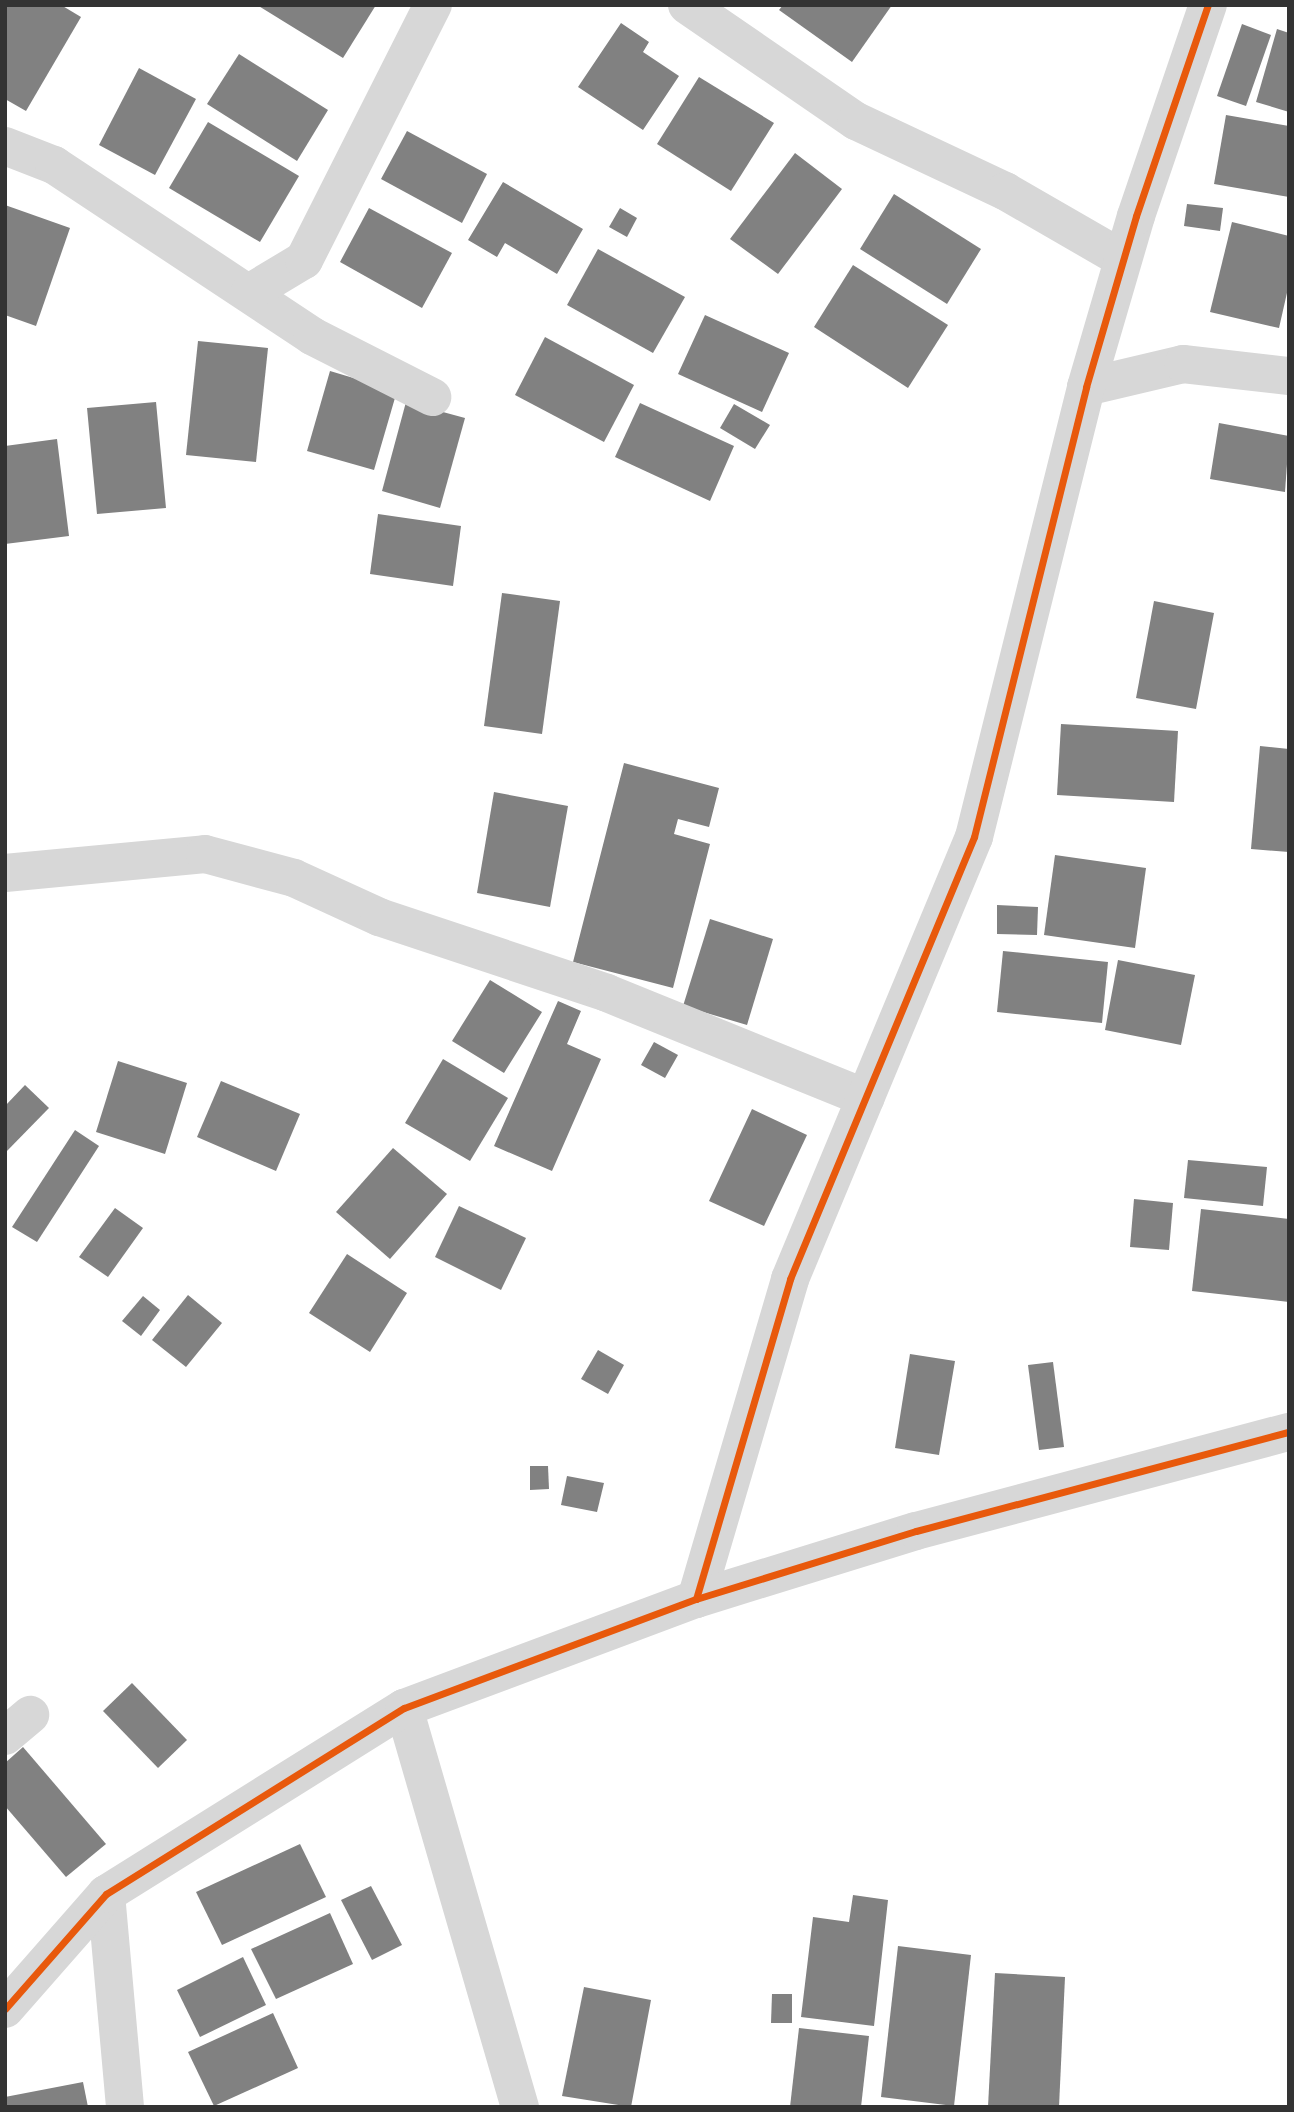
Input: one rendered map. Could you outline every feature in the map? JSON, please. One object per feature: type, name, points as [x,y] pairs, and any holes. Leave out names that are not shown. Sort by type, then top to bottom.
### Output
[{"type":"street","points":[[249,293],[304,260],[433,5]]},
{"type":"street","points":[[687,5],[856,121],[1005,191],[1124,258]]},
{"type":"street","points":[[696,1599],[790,1279],[974,837],[1086,387],[1124,258],[1208,5]]},
{"type":"street","points":[[5,146],[54,165],[312,336],[432,397]]},
{"type":"street","points":[[1086,387],[1183,364],[1289,376]]},
{"type":"street","points":[[5,873],[205,854],[294,878],[379,917],[607,993],[865,1098]]},
{"type":"street","points":[[5,2010],[106,1894],[404,1708],[696,1599],[916,1531],[1289,1432]]},
{"type":"street","points":[[404,1708],[520,2107]]},
{"type":"street","points":[[106,1894],[125,2107]]},
{"type":"building","points":[[5,5],[61,5],[81,17],[26,111],[5,99]]},
{"type":"building","points":[[257,5],[376,5],[343,58]]},
{"type":"building","points":[[783,5],[892,5],[852,62],[779,10]]},
{"type":"building","points":[[621,23],[649,42],[643,52],[679,76],[643,130],[578,87]]},
{"type":"building","points":[[1242,24],[1271,35],[1246,106],[1217,96]]},
{"type":"building","points":[[1277,29],[1289,33],[1289,112],[1256,102]]},
{"type":"building","points":[[239,54],[328,110],[297,161],[207,104]]},
{"type":"building","points":[[139,68],[196,99],[155,175],[99,145]]},
{"type":"building","points":[[699,77],[774,123],[731,191],[657,144]]},
{"type":"building","points":[[1226,115],[1289,126],[1289,197],[1214,184]]},
{"type":"building","points":[[208,122],[299,176],[260,242],[169,188]]},
{"type":"building","points":[[407,131],[487,174],[462,223],[381,179]]},
{"type":"building","points":[[795,153],[842,189],[778,274],[730,239]]},
{"type":"building","points":[[503,182],[583,229],[557,274],[505,243],[497,257],[468,240]]},
{"type":"building","points":[[894,194],[981,249],[947,304],[860,249]]},
{"type":"building","points":[[1187,204],[1223,208],[1220,231],[1184,226]]},
{"type":"building","points":[[5,205],[70,228],[36,326],[5,315]]},
{"type":"building","points":[[369,208],[452,253],[422,308],[340,262]]},
{"type":"building","points":[[620,208],[637,218],[627,237],[609,227]]},
{"type":"building","points":[[1232,222],[1289,236],[1289,284],[1279,328],[1210,312]]},
{"type":"building","points":[[598,249],[685,297],[653,353],[567,305]]},
{"type":"building","points":[[853,265],[948,325],[908,388],[814,327]]},
{"type":"building","points":[[705,315],[789,353],[762,412],[678,374]]},
{"type":"building","points":[[545,337],[634,385],[604,442],[515,395]]},
{"type":"building","points":[[198,341],[268,348],[256,462],[186,455]]},
{"type":"building","points":[[330,371],[397,391],[374,470],[307,451]]},
{"type":"building","points":[[156,402],[166,508],[97,514],[87,408]]},
{"type":"building","points":[[406,402],[465,418],[440,508],[382,491]]},
{"type":"building","points":[[640,403],[734,446],[710,501],[615,457]]},
{"type":"building","points":[[734,404],[770,425],[755,449],[720,428]]},
{"type":"building","points":[[1219,423],[1289,436],[1285,492],[1210,479]]},
{"type":"building","points":[[57,439],[69,536],[5,544],[5,446]]},
{"type":"building","points":[[378,514],[461,526],[453,586],[370,574]]},
{"type":"building","points":[[502,593],[560,601],[542,734],[484,726]]},
{"type":"building","points":[[1154,601],[1214,613],[1196,709],[1136,698]]},
{"type":"building","points":[[1061,724],[1178,731],[1174,802],[1057,795]]},
{"type":"building","points":[[1260,746],[1289,749],[1289,852],[1251,849]]},
{"type":"building","points":[[624,763],[719,788],[709,827],[678,819],[674,834],[710,844],[673,988],[573,962]]},
{"type":"building","points":[[494,792],[568,806],[550,907],[477,893]]},
{"type":"building","points":[[1055,855],[1146,868],[1135,948],[1044,935]]},
{"type":"building","points":[[997,905],[1038,907],[1037,935],[997,934]]},
{"type":"building","points":[[710,919],[773,939],[747,1025],[683,1006]]},
{"type":"building","points":[[1003,951],[1108,962],[1102,1023],[997,1012]]},
{"type":"building","points":[[1118,960],[1195,975],[1181,1045],[1105,1030]]},
{"type":"building","points":[[490,980],[542,1012],[504,1073],[452,1041]]},
{"type":"building","points":[[558,1001],[581,1011],[567,1044],[601,1059],[552,1171],[494,1146]]},
{"type":"building","points":[[654,1042],[678,1055],[665,1078],[641,1065]]},
{"type":"building","points":[[443,1059],[508,1098],[470,1161],[405,1123]]},
{"type":"building","points":[[118,1061],[187,1083],[165,1154],[96,1132]]},
{"type":"building","points":[[221,1081],[300,1114],[276,1171],[197,1137]]},
{"type":"building","points":[[25,1085],[49,1108],[5,1153],[5,1106]]},
{"type":"building","points":[[752,1109],[807,1135],[764,1226],[709,1201]]},
{"type":"building","points":[[75,1130],[99,1146],[37,1242],[12,1227]]},
{"type":"building","points":[[393,1148],[447,1194],[390,1259],[336,1212]]},
{"type":"building","points":[[1188,1160],[1267,1167],[1263,1206],[1184,1198]]},
{"type":"building","points":[[1134,1199],[1173,1203],[1169,1250],[1130,1247]]},
{"type":"building","points":[[459,1206],[526,1238],[501,1290],[435,1257]]},
{"type":"building","points":[[115,1208],[143,1228],[108,1277],[79,1257]]},
{"type":"building","points":[[1201,1209],[1289,1219],[1289,1302],[1192,1291]]},
{"type":"building","points":[[347,1254],[407,1293],[370,1352],[309,1313]]},
{"type":"building","points":[[188,1295],[222,1323],[186,1367],[152,1340]]},
{"type":"building","points":[[143,1296],[160,1310],[141,1336],[122,1321]]},
{"type":"building","points":[[598,1350],[624,1365],[608,1394],[581,1379]]},
{"type":"building","points":[[910,1354],[955,1361],[939,1455],[895,1448]]},
{"type":"building","points":[[1053,1362],[1064,1447],[1039,1450],[1028,1365]]},
{"type":"building","points":[[530,1466],[548,1466],[549,1489],[530,1490]]},
{"type":"building","points":[[567,1476],[604,1483],[597,1512],[561,1505]]},
{"type":"building","points":[[132,1683],[187,1740],[158,1768],[103,1711]]},
{"type":"building","points":[[23,1747],[106,1844],[66,1877],[5,1806],[5,1763]]},
{"type":"building","points":[[300,1844],[326,1897],[222,1945],[196,1892]]},
{"type":"building","points":[[371,1886],[402,1945],[372,1960],[341,1900]]},
{"type":"building","points":[[853,1895],[888,1900],[874,2026],[801,2017],[813,1917],[849,1922]]},
{"type":"building","points":[[330,1913],[353,1964],[276,1999],[251,1949]]},
{"type":"building","points":[[898,1946],[971,1955],[954,2106],[881,2097]]},
{"type":"building","points":[[243,1957],[266,2005],[200,2037],[177,1990]]},
{"type":"building","points":[[995,1973],[1065,1977],[1059,2107],[988,2107]]},
{"type":"building","points":[[584,1987],[651,2000],[631,2107],[562,2096]]},
{"type":"building","points":[[772,1994],[792,1994],[792,2023],[771,2023]]},
{"type":"building","points":[[273,2013],[298,2068],[214,2106],[188,2052]]},
{"type":"building","points":[[799,2028],[869,2036],[861,2107],[790,2107]]},
{"type":"building","points":[[83,2082],[88,2107],[5,2107],[5,2097]]},
{"type":"cycle path","points":[[696,1599],[790,1279],[974,837],[1086,387],[1136,216],[1208,5]]},
{"type":"cycle path","points":[[5,2009],[106,1894],[404,1708],[696,1599],[916,1531],[1289,1432]]}]
